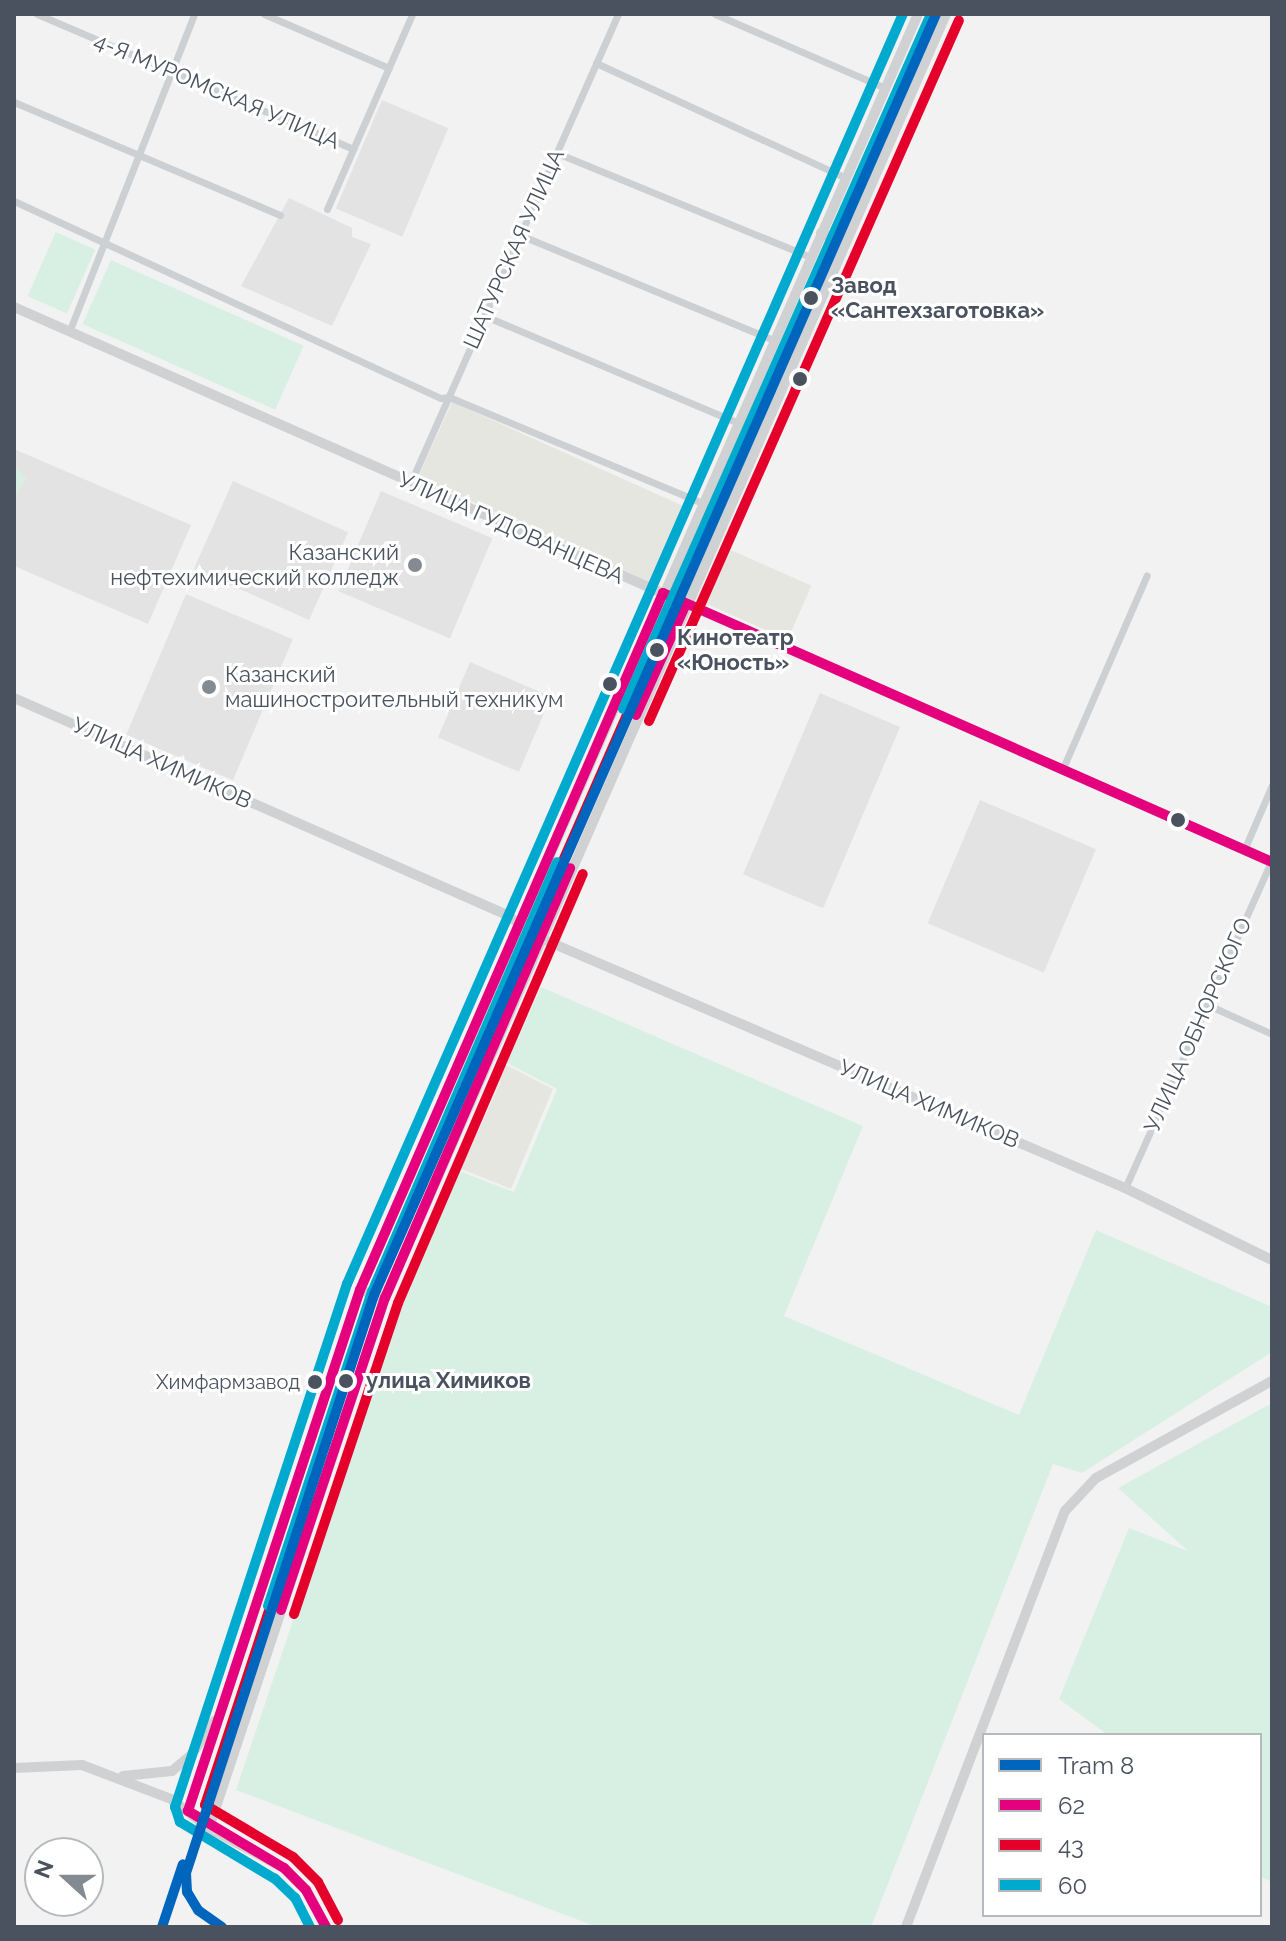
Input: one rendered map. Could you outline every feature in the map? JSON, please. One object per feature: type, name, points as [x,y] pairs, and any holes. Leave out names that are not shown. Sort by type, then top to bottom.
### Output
[{"type":"main road","points":[[188,1811],[360,1290],[918,14]]},
{"type":"main road","points":[[209,1828],[385,1298],[946,14]]},
{"type":"main road","points":[[821,233],[845,243]]},
{"type":"main road","name":"УЛИЦА ГУДОВАНЦЕВА","points":[[14,307],[1272,862]]},
{"type":"main road","name":"УЛИЦА ХИМИКОВ","points":[[14,698],[520,922],[540,938],[1125,1188],[1272,1260]]},
{"type":"main road","points":[[360,1290],[385,1298]]},
{"type":"main road","points":[[906,1927],[1065,1511],[1096,1478],[1272,1381]]},
{"type":"main road","points":[[109,1775],[152,1777],[172,1771],[194,1752],[225,1704]]},
{"type":"main road","points":[[14,1768],[82,1765],[160,1793],[209,1828],[284,1868],[306,1890],[326,1927]]},
{"type":"street","name":"4-Я МУРОМСКАЯ УЛИЦА","points":[[37,14],[171,74],[353,149]]},
{"type":"street","points":[[69,332],[106,244],[135,155],[194,14]]},
{"type":"street","points":[[264,14],[389,68]]},
{"type":"street","points":[[327,209],[412,14]]},
{"type":"street","name":"ШАТУРСКАЯ УЛИЦА","points":[[410,484],[618,14]]},
{"type":"street","points":[[715,14],[885,88]]},
{"type":"street","points":[[596,63],[846,178]]},
{"type":"street","points":[[14,102],[280,215]]},
{"type":"street","points":[[557,153],[811,257]]},
{"type":"street","points":[[14,201],[441,398],[449,397],[702,503]]},
{"type":"street","points":[[520,235],[774,340]]},
{"type":"street","points":[[485,316],[738,423]]},
{"type":"street","points":[[1063,768],[1147,575]]},
{"type":"street","points":[[1244,850],[1272,785]]},
{"type":"street","name":"УЛИЦА ОБНОРСКОГО","points":[[1125,1188],[1272,862]]},
{"type":"street","points":[[1208,1005],[1272,1034]]},
{"type":"shaded area","points":[[382,100],[448,128],[402,237],[336,209]]},
{"type":"shaded area","points":[[289,198],[352,228],[352,237],[371,244],[332,326],[241,286]]},
{"type":"shaded area","points":[[452,402],[690,509],[660,578],[654,584],[418,477]]},
{"type":"shaded area","points":[[14,449],[191,525],[148,624],[14,566]]},
{"type":"shaded area","points":[[233,481],[348,532],[309,620],[194,569]]},
{"type":"shaded area","name":"Казанский нефтехимический колледж","points":[[381,491],[492,538],[450,639],[338,591]]},
{"type":"shaded area","points":[[722,546],[812,586],[788,640],[698,600]]},
{"type":"shaded area","name":"Казанский машиностроительный техникум","points":[[186,594],[293,639],[233,780],[126,735]]},
{"type":"shaded area","points":[[470,662],[551,696],[519,772],[438,737]]},
{"type":"shaded area","points":[[820,693],[900,727],[823,908],[743,874]]},
{"type":"shaded area","points":[[980,800],[1096,849],[1044,973],[928,923]]},
{"type":"shaded area","points":[[502,1063],[553,1089],[511,1189],[459,1168],[459,1153],[470,1150],[500,1082],[495,1074]]},
{"type":"green space","points":[[56,232],[95,249],[67,313],[28,296]]},
{"type":"green space","points":[[111,260],[304,346],[275,410],[83,324]]},
{"type":"green space","points":[[14,465],[26,478],[14,499]]},
{"type":"green space","points":[[541,987],[863,1126],[784,1316],[1019,1415],[1096,1230],[1272,1307],[1272,1352],[1082,1473],[1053,1464],[871,1927],[597,1927],[236,1790],[398,1308],[459,1171],[514,1192],[557,1089],[507,1063]]},
{"type":"green space","points":[[1272,1403],[1272,1882],[1262,1878],[1262,1733],[1105,1733],[1059,1699],[1129,1528],[1188,1551],[1118,1488]]},
{"type":"tram line","name":"8","points":[[222,1927],[198,1910],[187,1892],[186,1873],[374,1295],[936,14]]},
{"type":"tram line","name":"8","points":[[162,1927],[183,1864]]},
{"type":"transit line","name":"60","points":[[310,1927],[295,1898],[275,1879],[180,1822],[175,1807],[347,1284],[903,14]]},
{"type":"transit line","name":"60","points":[[623,709],[931,14]]},
{"type":"transit line","name":"43","points":[[338,1920],[318,1882],[293,1857],[205,1805],[373,1295],[931,20]]},
{"type":"transit line","name":"43","points":[[649,721],[959,20]]},
{"type":"transit line","name":"62","points":[[326,1927],[306,1890],[284,1868],[188,1811],[360,1290],[663,593],[1272,862]]},
{"type":"transit line","name":"62","points":[[636,715],[686,604]]},
{"type":"transit line","name":"60","points":[[268,1606],[372,1292],[557,862]]},
{"type":"transit line","name":"62","points":[[281,1610],[385,1298],[570,868]]},
{"type":"transit line","name":"43","points":[[294,1614],[398,1303],[583,874]]},
{"type":"place","name":"Завод «Сантехзаготовка»","points":[[811,298]]},
{"type":"place","name":"Казанский нефтехимический колледж","points":[[415,565]]},
{"type":"place","name":"Кинотеатр «Юность»","points":[[657,650]]},
{"type":"place","name":"Казанский машиностроительный техникум","points":[[209,687]]},
{"type":"place","name":"улица Химиков","points":[[346,1381]]},
{"type":"place","name":"Химфармзавод","points":[[315,1382]]}]
